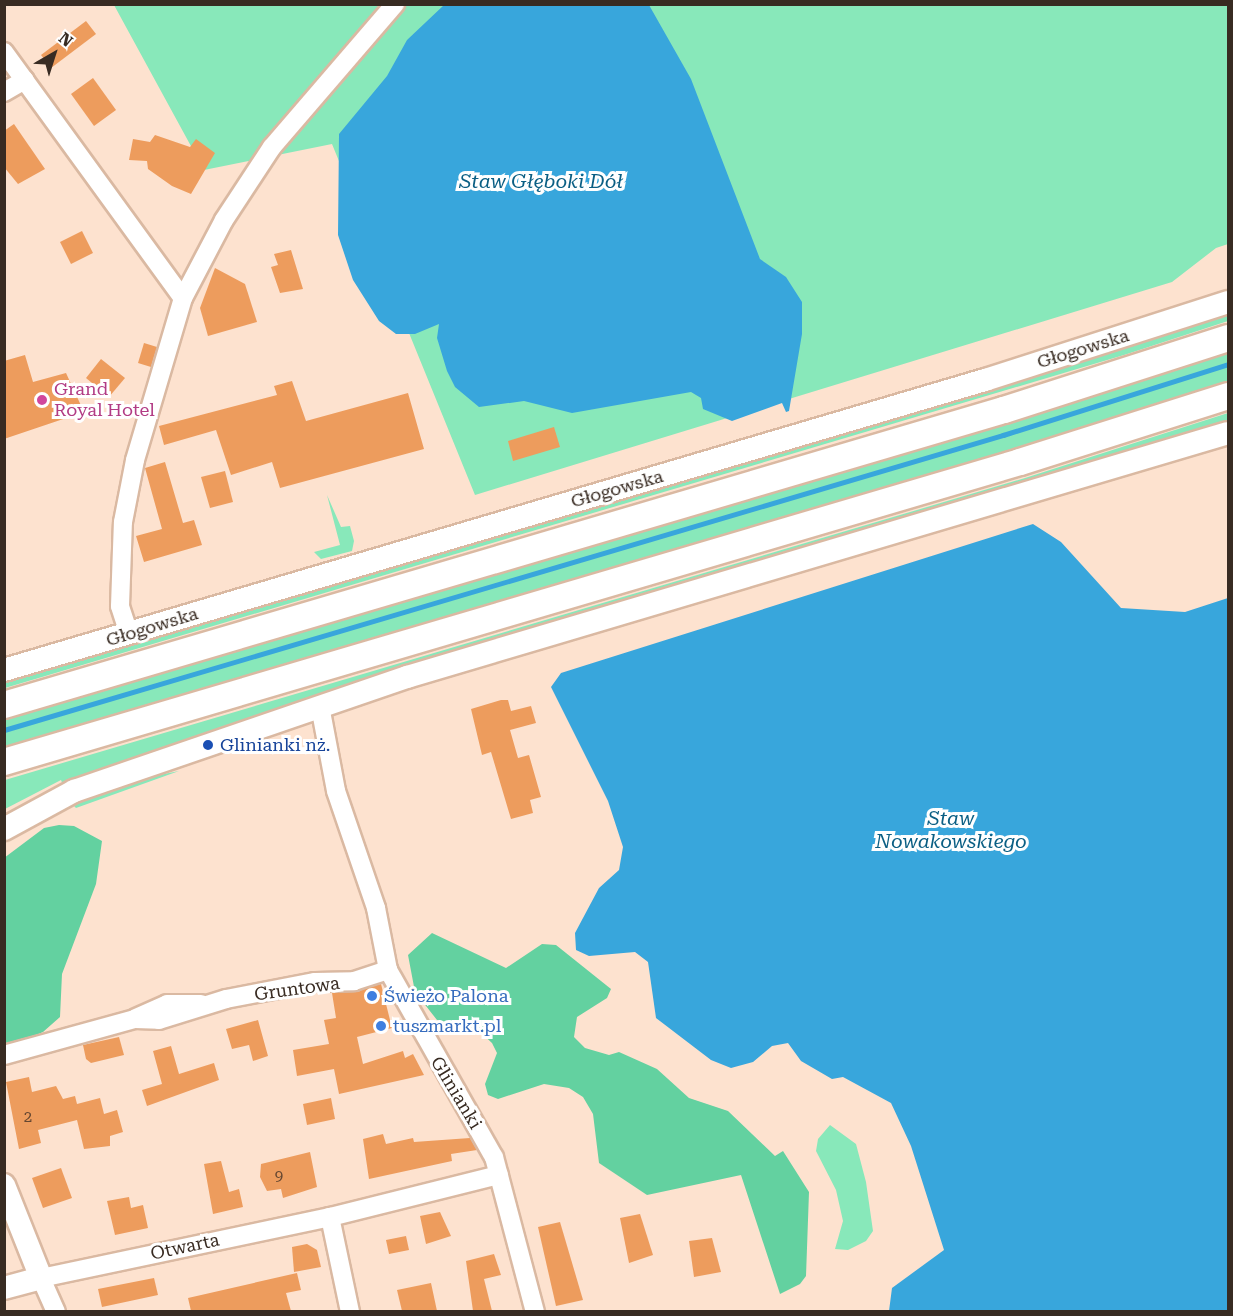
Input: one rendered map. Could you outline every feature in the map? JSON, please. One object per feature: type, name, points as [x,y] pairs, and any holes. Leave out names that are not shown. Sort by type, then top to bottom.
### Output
[{"type":"main road","name":"Głogowska","points":[[4,705],[1014,407],[1228,338]]},
{"type":"main road","points":[[4,762],[1020,462],[1228,396]]},
{"type":"street","points":[[129,634],[120,606],[123,522],[135,460],[183,298],[224,220],[267,154],[395,4]]},
{"type":"street","points":[[4,52],[183,298]]},
{"type":"street","points":[[4,92],[25,80]]},
{"type":"street","name":"Głogowska","points":[[4,670],[985,380],[1228,302]]},
{"type":"street","points":[[4,829],[34,809],[320,706],[1228,433]]},
{"type":"street","name":"Glinianki","points":[[320,706],[336,791],[376,908],[388,970],[494,1157],[535,1311]]},
{"type":"street","name":"Gruntowa","points":[[4,1055],[135,1019],[159,1020],[205,1005],[315,982],[354,981],[388,970]]},
{"type":"street","name":"Otwarta","points":[[41,1278],[330,1217],[499,1175]]},
{"type":"street","points":[[4,1185],[56,1311]]},
{"type":"street","points":[[330,1217],[350,1311]]},
{"type":"street","points":[[4,1288],[41,1278]]},
{"type":"green space","points":[[114,5],[1228,5],[1228,244],[1216,248],[1172,282],[475,495],[332,144],[204,170]]},
{"type":"green space","points":[[1228,311],[1228,321],[1124,355],[5,688],[5,681]]},
{"type":"green space","points":[[1228,350],[1228,384],[1165,405],[5,749],[5,717]]},
{"type":"green space","points":[[1228,413],[1228,423],[63,785],[61,780],[5,809],[5,780],[1025,478]]},
{"type":"green space","points":[[327,495],[341,527],[350,526],[354,541],[352,551],[321,559],[314,552],[340,545]]},
{"type":"green space","points":[[179,771],[76,808],[71,803],[149,777]]},
{"type":"green space","points":[[59,825],[74,826],[102,841],[96,884],[62,974],[60,1017],[43,1032],[4,1049],[4,858],[44,828]]},
{"type":"green space","points":[[432,933],[506,968],[542,944],[556,945],[611,989],[607,998],[577,1017],[574,1037],[585,1048],[609,1055],[619,1052],[657,1069],[689,1098],[728,1111],[775,1156],[783,1151],[809,1192],[806,1276],[800,1284],[780,1294],[741,1175],[647,1195],[599,1163],[593,1114],[583,1097],[569,1088],[544,1084],[498,1099],[488,1095],[485,1084],[497,1053],[492,1043],[477,1029],[437,1020],[415,992],[408,955]]},
{"type":"green space","points":[[830,1125],[856,1144],[866,1182],[873,1231],[866,1241],[848,1250],[835,1249],[843,1221],[836,1190],[816,1151],[818,1139]]},
{"type":"water","name":"Staw Głęboki Dół","points":[[444,5],[649,5],[691,79],[760,259],[786,277],[802,302],[802,334],[789,411],[786,412],[782,403],[732,421],[703,409],[701,398],[691,392],[572,413],[524,401],[479,407],[455,387],[447,371],[437,338],[439,324],[415,334],[396,334],[379,321],[353,280],[338,235],[339,134],[387,76],[407,40]]},
{"type":"water","name":"Staw Nowakowskiego","points":[[1033,524],[1061,542],[1121,608],[1185,612],[1228,598],[1228,1311],[889,1311],[892,1288],[944,1250],[911,1146],[891,1103],[843,1077],[832,1079],[801,1061],[788,1043],[772,1046],[753,1062],[731,1068],[711,1060],[656,1018],[648,962],[635,952],[589,956],[576,950],[575,933],[599,888],[619,870],[623,847],[608,801],[551,687],[561,673]]},
{"type":"building","points":[[86,21],[96,34],[51,68],[41,55]]},
{"type":"building","points":[[93,78],[116,110],[94,126],[71,94]]},
{"type":"building","points":[[14,124],[45,169],[18,184],[4,167],[4,131]]},
{"type":"building","points":[[155,135],[190,147],[196,139],[215,153],[191,194],[172,186],[148,169],[147,161],[129,160],[133,139],[150,142]]},
{"type":"building","points":[[82,231],[93,253],[71,264],[60,242]]},
{"type":"building","points":[[291,250],[303,289],[280,293],[271,267],[278,265],[274,254]]},
{"type":"building","points":[[215,268],[245,284],[257,322],[208,336],[200,308]]},
{"type":"building","points":[[144,343],[157,347],[151,367],[138,363]]},
{"type":"building","name":"Grand Royal Hotel","points":[[25,355],[33,382],[66,373],[84,412],[4,439],[4,361]]},
{"type":"building","points":[[101,359],[125,378],[109,397],[86,378]]},
{"type":"building","points":[[292,381],[306,421],[408,393],[424,449],[280,488],[272,462],[231,475],[216,430],[164,445],[159,426],[277,395],[274,386]]},
{"type":"building","points":[[554,427],[560,447],[513,461],[508,441]]},
{"type":"building","points":[[165,462],[183,523],[194,520],[202,545],[144,562],[136,536],[162,529],[145,468]]},
{"type":"building","points":[[225,471],[233,502],[210,508],[201,477]]},
{"type":"building","points":[[508,700],[511,711],[531,706],[536,723],[510,730],[518,758],[529,755],[541,797],[530,800],[533,813],[511,819],[491,752],[482,755],[471,709]]},
{"type":"building","points":[[381,984],[392,1028],[357,1037],[363,1064],[403,1051],[405,1058],[413,1054],[424,1075],[339,1094],[334,1069],[297,1076],[293,1050],[329,1044],[324,1020],[336,1018],[332,993]]},
{"type":"building","points":[[258,1020],[268,1056],[253,1061],[249,1045],[232,1049],[226,1029]]},
{"type":"building","points":[[119,1037],[124,1055],[91,1063],[86,1059],[83,1045]]},
{"type":"building","points":[[171,1046],[179,1074],[214,1063],[219,1080],[147,1106],[142,1090],[162,1084],[153,1051]]},
{"type":"building","points":[[29,1077],[32,1092],[56,1086],[63,1099],[75,1096],[77,1104],[100,1098],[104,1114],[117,1110],[123,1132],[110,1136],[110,1146],[84,1149],[77,1120],[38,1130],[41,1143],[19,1149],[6,1082]]},
{"type":"building","points":[[331,1098],[335,1119],[307,1125],[303,1104]]},
{"type":"building","points":[[383,1134],[386,1144],[413,1138],[414,1142],[470,1138],[477,1150],[451,1154],[452,1161],[369,1179],[363,1139]]},
{"type":"building","points":[[310,1152],[317,1187],[283,1198],[281,1189],[267,1191],[260,1177],[261,1164]]},
{"type":"building","points":[[221,1161],[229,1192],[239,1189],[243,1207],[213,1214],[204,1164]]},
{"type":"building","points":[[61,1168],[72,1198],[43,1208],[32,1178]]},
{"type":"building","points":[[129,1197],[131,1208],[143,1205],[148,1228],[115,1235],[107,1201]]},
{"type":"building","points":[[440,1212],[451,1236],[426,1244],[420,1216]]},
{"type":"building","points":[[640,1214],[653,1255],[629,1263],[620,1218]]},
{"type":"building","points":[[560,1222],[583,1300],[556,1306],[538,1227]]},
{"type":"building","points":[[406,1236],[409,1250],[389,1254],[386,1240]]},
{"type":"building","points":[[712,1238],[721,1272],[694,1277],[689,1241]]},
{"type":"building","points":[[307,1244],[317,1250],[321,1267],[294,1272],[292,1247]]},
{"type":"building","points":[[494,1254],[501,1275],[484,1279],[492,1311],[473,1311],[466,1261]]},
{"type":"building","points":[[297,1273],[301,1290],[286,1293],[291,1311],[191,1311],[188,1298]]},
{"type":"building","points":[[154,1278],[158,1295],[102,1307],[98,1289]]},
{"type":"building","points":[[431,1283],[437,1311],[402,1311],[397,1290]]},
{"type":"waterway","points":[[4,730],[1003,435],[1228,364]]},
{"type":"place","name":"Grand Royal Hotel","points":[[42,400]]},
{"type":"place","name":"Glinianki nż.","points":[[208,745]]},
{"type":"place","name":"Świeżo Palona","points":[[372,996]]},
{"type":"place","name":"tuszmarkt.pl","points":[[381,1026]]}]
